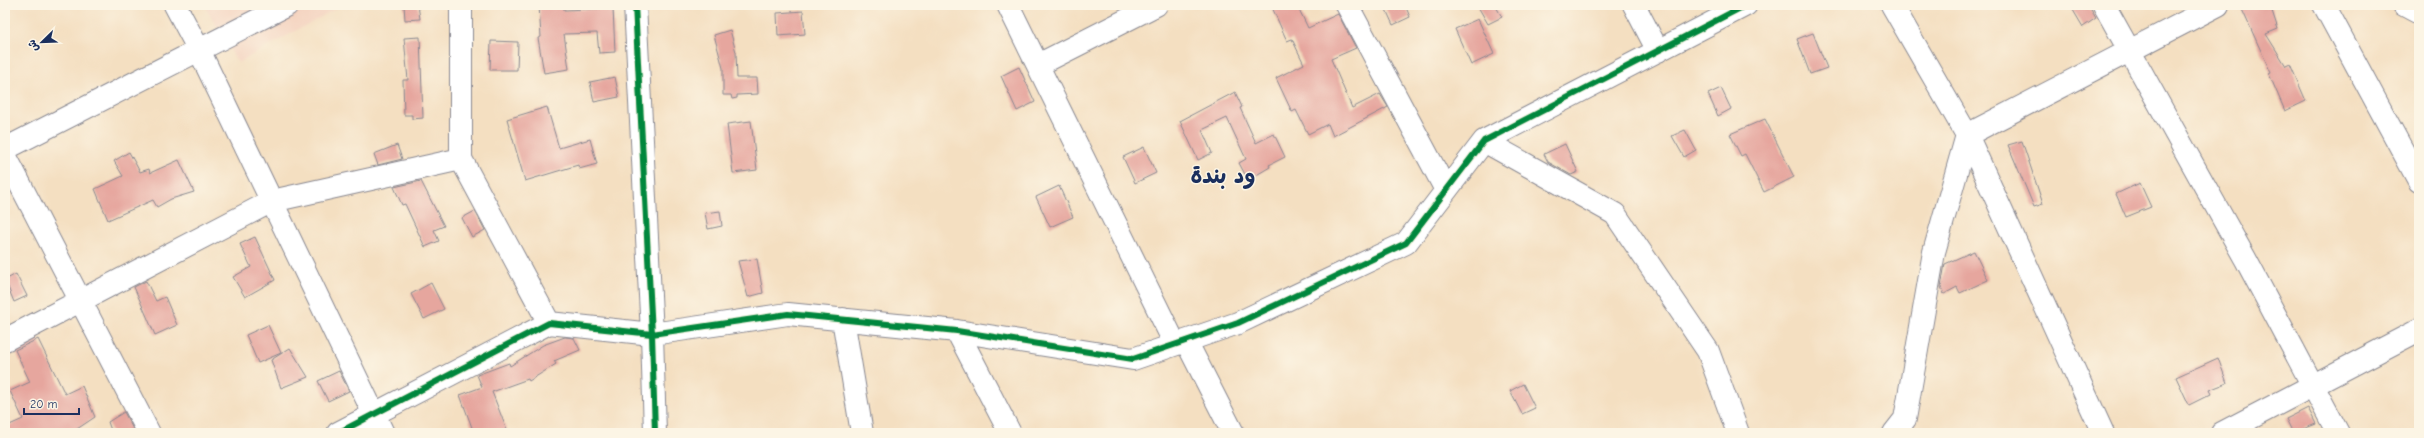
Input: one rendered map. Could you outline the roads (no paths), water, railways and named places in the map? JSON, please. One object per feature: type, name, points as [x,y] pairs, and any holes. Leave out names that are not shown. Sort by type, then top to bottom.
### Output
[{"type":"street","points":[[175,5],[199,50],[379,423]]},
{"type":"street","points":[[5,149],[287,5]]},
{"type":"street","points":[[461,5],[461,159],[549,323]]},
{"type":"street","points":[[635,5],[652,334],[655,433]]},
{"type":"street","points":[[1008,5],[1180,342],[1233,433]]},
{"type":"street","points":[[1038,65],[1156,5]]},
{"type":"street","points":[[1347,5],[1446,190]]},
{"type":"street","points":[[1634,5],[1658,51]]},
{"type":"street","points":[[338,433],[379,423],[549,323],[652,334],[788,314],[957,331],[1134,359],[1238,323],[1406,243],[1484,141],[1746,5]]},
{"type":"street","points":[[1892,5],[1966,135],[2103,433]]},
{"type":"street","points":[[2104,5],[2246,260],[2338,433]]},
{"type":"street","points":[[1894,433],[1905,419],[1934,252],[1966,135],[2218,5]]},
{"type":"street","points":[[2324,5],[2419,181]]},
{"type":"street","points":[[2404,5],[2419,13]]},
{"type":"street","points":[[1484,141],[1615,214],[1708,351],[1738,433]]},
{"type":"street","points":[[5,155],[149,433]]},
{"type":"street","points":[[5,340],[272,201],[461,159]]},
{"type":"street","points":[[843,319],[862,433]]},
{"type":"street","points":[[2222,433],[2312,384],[2419,330]]},
{"type":"street","points":[[957,331],[1010,433]]},
{"type":"district","name":"ود بندة","points":[[1223,175]]}]
